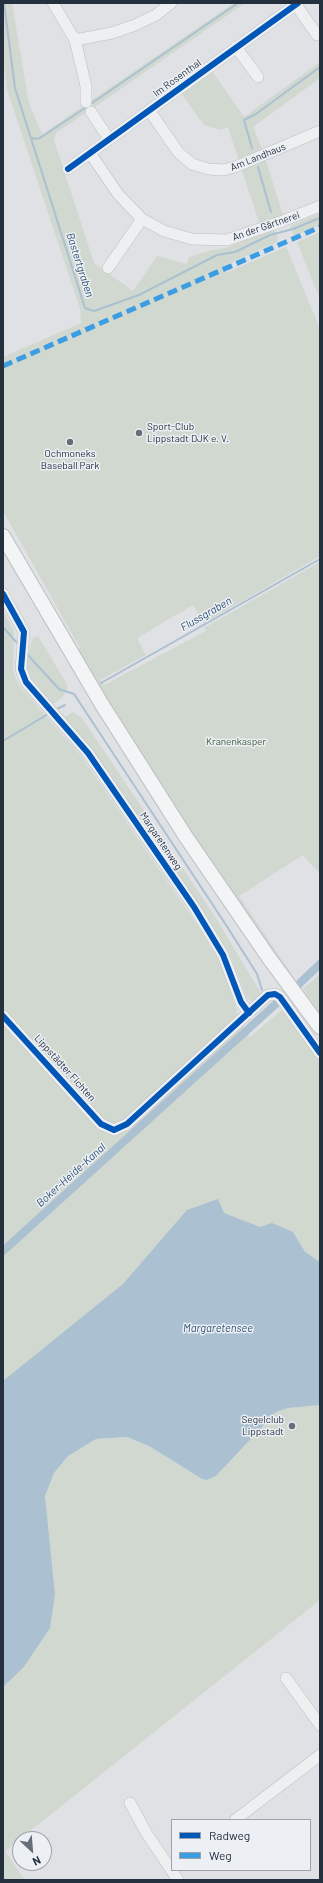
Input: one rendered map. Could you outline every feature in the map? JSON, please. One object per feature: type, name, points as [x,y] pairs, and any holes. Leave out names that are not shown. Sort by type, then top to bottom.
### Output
[{"type":"main road","points":[[3,536],[101,703],[186,837],[269,958],[320,1027]]},
{"type":"main road","points":[[3,551],[94,707],[180,841],[251,946],[320,1039]]},
{"type":"street","points":[[52,3],[74,40],[86,86],[89,107],[109,139]]},
{"type":"street","points":[[74,40],[112,33],[135,25],[156,15],[171,3]]},
{"type":"street","name":"Im Rosenthal","points":[[68,168],[297,4],[317,35]]},
{"type":"street","points":[[236,47],[258,77]]},
{"type":"street","name":"Am Landhaus","points":[[149,110],[178,152],[192,164],[208,169],[223,170],[235,167],[320,131]]},
{"type":"street","name":"An der Gärtnerei","points":[[90,153],[118,194],[142,219],[164,230],[185,237],[209,240],[227,240],[280,222],[320,206]]},
{"type":"street","points":[[108,268],[142,219]]},
{"type":"street","name":"Margaretenweg","points":[[3,594],[24,632],[21,669],[26,682],[88,753],[194,907],[223,955],[241,1002],[249,1013]]},
{"type":"street","points":[[249,1013],[268,995],[275,994],[280,997],[320,1053]]},
{"type":"street","name":"Lippstädter Fichten","points":[[3,1016],[101,1124],[114,1130],[127,1124],[249,1013]]},
{"type":"street","points":[[286,1678],[320,1725]]},
{"type":"street","points":[[236,1819],[320,1755]]},
{"type":"street","points":[[130,1803],[142,1826],[171,1868]]},
{"type":"street","points":[[173,1871],[178,1880]]},
{"type":"green space","name":"Kranenkasper","points":[[3,3],[12,3],[29,104],[41,132],[43,134],[83,106],[86,112],[56,133],[54,140],[94,263],[133,291],[157,256],[187,264],[189,257],[212,250],[226,248],[270,230],[275,231],[278,238],[277,242],[223,266],[226,273],[286,247],[320,329],[320,556],[204,623],[193,605],[137,638],[146,655],[100,680],[104,685],[206,631],[204,628],[320,562],[320,874],[303,855],[239,896],[294,978],[291,980],[151,773],[77,650],[80,648],[3,511],[3,357],[81,323],[80,308],[7,90],[3,57]]},
{"type":"green space","points":[[234,3],[245,3],[93,108],[92,100]]},
{"type":"green space","points":[[320,62],[320,78],[253,127],[263,151],[239,161],[228,127],[221,130],[204,125],[181,93],[212,71],[244,117]]},
{"type":"green space","points":[[265,158],[283,215],[260,225],[241,168]]},
{"type":"green space","points":[[320,213],[320,225],[294,236],[290,227],[292,225]]},
{"type":"green space","points":[[320,232],[320,299],[297,242]]},
{"type":"green space","points":[[3,610],[14,631],[13,671],[18,684],[81,756],[198,926],[218,959],[230,984],[238,1016],[250,1037],[282,1010],[320,1060],[320,1264],[3,1431]]},
{"type":"green space","points":[[38,636],[68,686],[63,697],[53,704],[31,678],[27,668],[27,660],[33,638]]},
{"type":"green space","points":[[73,712],[82,718],[214,915],[262,995],[254,1002],[247,998],[229,953],[198,905],[92,750],[65,717]]},
{"type":"green space","points":[[320,974],[320,1013],[303,989]]},
{"type":"green space","points":[[320,1405],[320,1600],[30,1831],[12,1831],[12,1845],[5,1851],[12,1861],[12,1871],[19,1871],[25,1880],[3,1880],[3,1687],[23,1668],[55,1594],[45,1496],[54,1473],[68,1456],[96,1439],[127,1437],[149,1446],[202,1479],[207,1480],[216,1476],[276,1412],[288,1408]]},
{"type":"water","name":"Margaretensee","points":[[218,1199],[224,1213],[260,1227],[272,1223],[293,1232],[305,1252],[320,1262],[320,1405],[288,1408],[276,1412],[216,1476],[207,1480],[202,1479],[149,1446],[127,1437],[96,1439],[68,1456],[54,1473],[45,1496],[55,1594],[50,1628],[23,1668],[3,1687],[3,1381],[123,1284],[187,1210]]},
{"type":"waterway","name":"Bastertgraben","points":[[4,3],[15,88],[85,308],[94,311],[139,295],[217,255],[235,252],[270,235],[293,229],[320,218]]},
{"type":"waterway","points":[[92,103],[238,3]]},
{"type":"waterway","points":[[252,148],[244,120],[256,114],[320,67]]},
{"type":"waterway","points":[[32,138],[40,138],[85,108]]},
{"type":"waterway","points":[[258,167],[271,212]]},
{"type":"waterway","name":"Flussgraben","points":[[101,683],[320,559]]},
{"type":"waterway","points":[[3,627],[18,644]]},
{"type":"waterway","points":[[26,653],[59,689],[74,694],[228,928],[257,974],[262,990]]},
{"type":"waterway","name":"Flussgraben","points":[[55,710],[65,705]]},
{"type":"waterway","name":"Flussgraben","points":[[3,741],[48,714]]},
{"type":"waterway","name":"Boker-Heide-Kanal","points":[[299,984],[320,964]]},
{"type":"waterway","name":"Boker-Heide-Kanal","points":[[3,1251],[278,1002]]},
{"type":"marked path","points":[[3,366],[320,227]]},
{"type":"cycle path","points":[[68,169],[298,3]]},
{"type":"cycle path","points":[[3,594],[24,632],[21,669],[26,682],[88,753],[194,907],[223,955],[241,1002],[249,1013]]},
{"type":"cycle path","points":[[3,1016],[101,1124],[114,1130],[127,1124],[268,995],[275,994],[280,997],[320,1053]]},
{"type":"place","name":"Sport-Club Lippstadt DJK e. V.","points":[[139,433]]},
{"type":"place","name":"Ochmoneks Baseball Park","points":[[70,442]]},
{"type":"place","name":"Segelclub Lippstadt","points":[[292,1426]]}]
